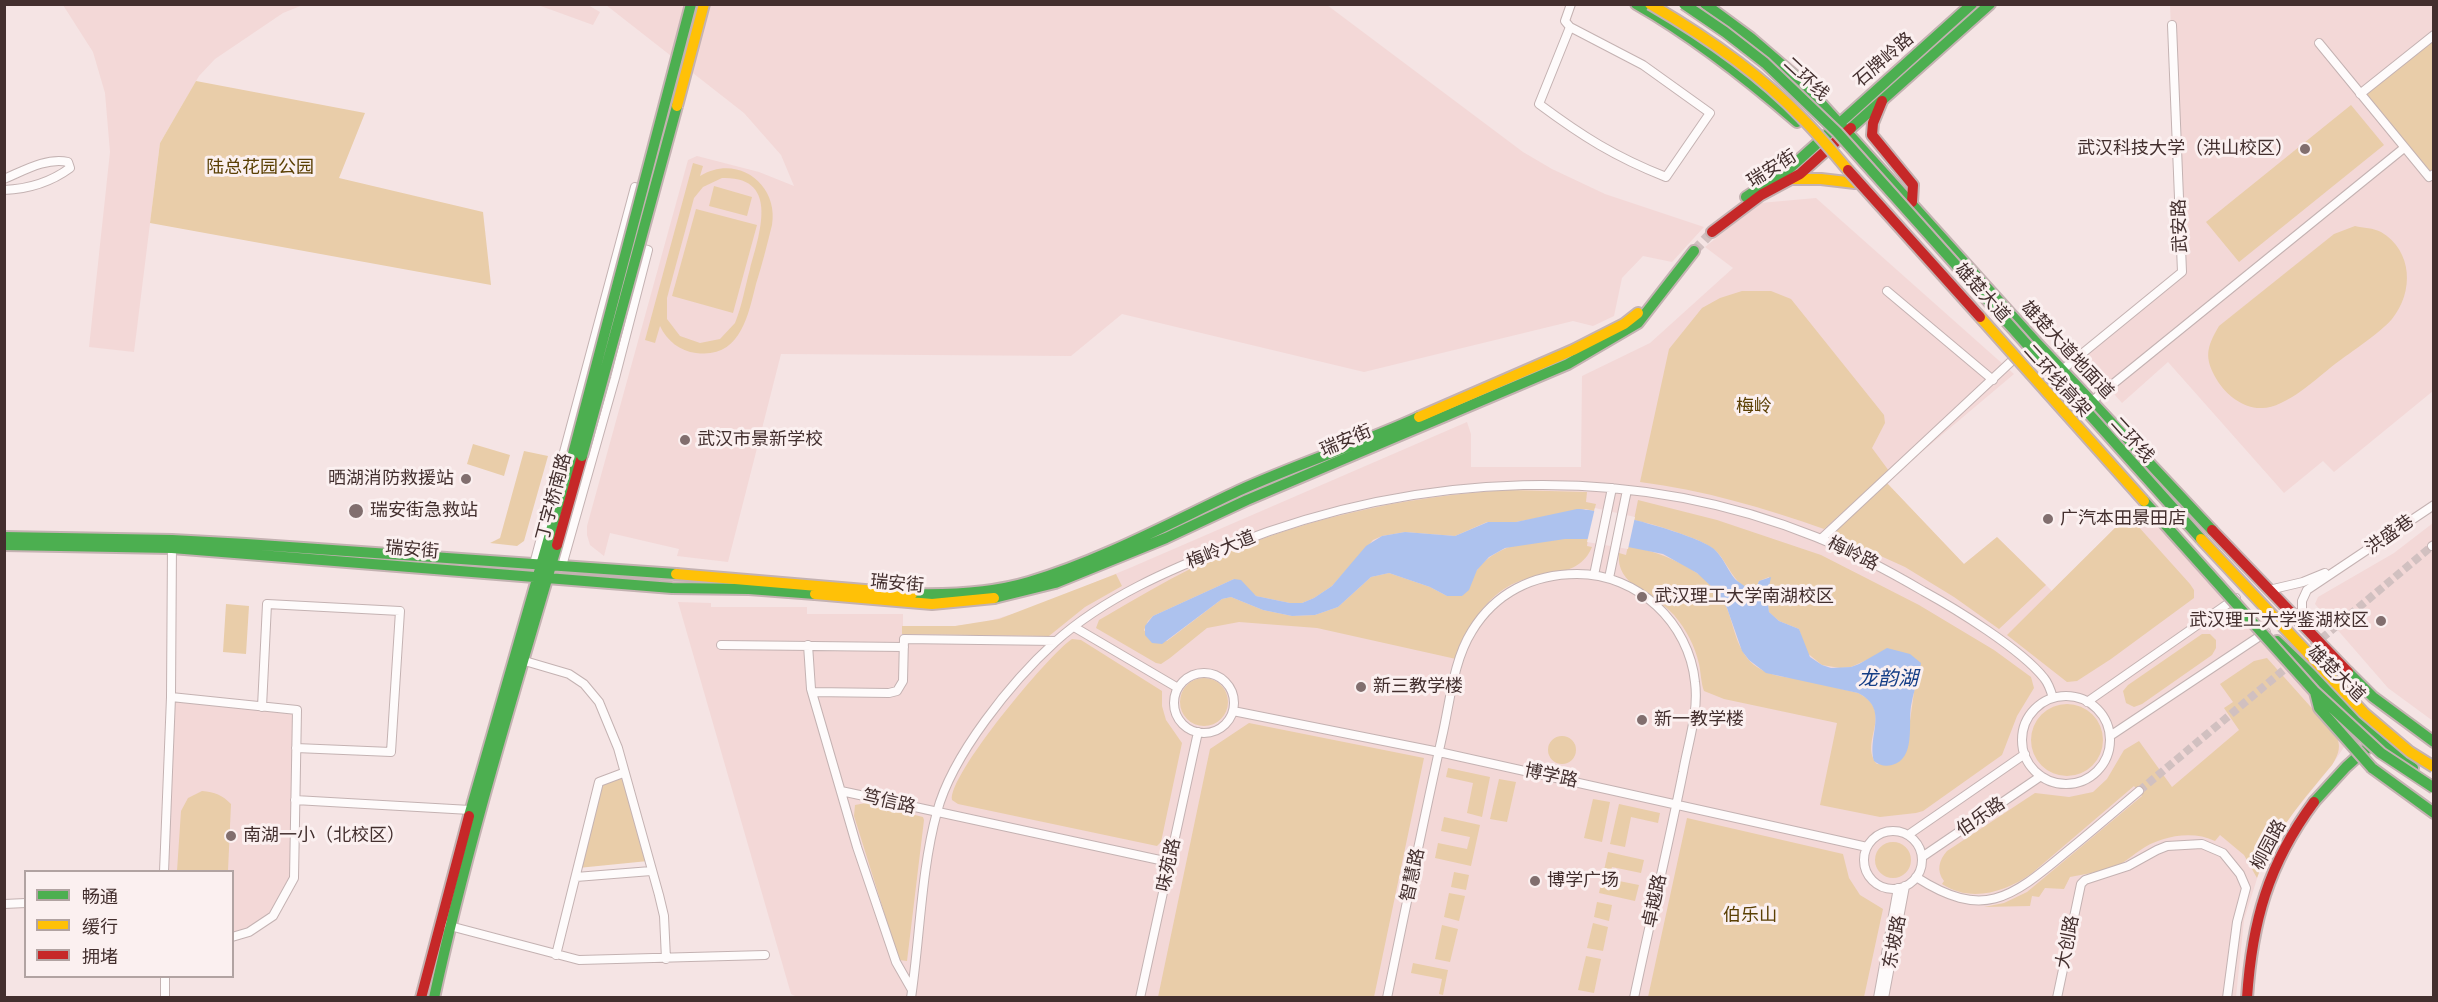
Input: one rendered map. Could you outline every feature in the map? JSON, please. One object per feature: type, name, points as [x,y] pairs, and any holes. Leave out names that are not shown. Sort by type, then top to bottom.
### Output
[{"type":"main road","name":"丁字桥南路","points":[[434,998],[444,924],[470,810],[519,659],[549,577],[557,566],[578,455],[691,4]]},
{"type":"main road","name":"丁字桥南路","points":[[421,998],[479,813],[519,659],[537,564],[578,455],[704,4]]},
{"type":"main road","name":"雄楚大道","points":[[1636,4],[1725,61],[1819,141],[1856,183],[1915,243],[2267,631],[2378,738],[2433,782]]},
{"type":"main road","points":[[1636,4],[1705,45],[1762,90],[1836,158]]},
{"type":"main road","name":"二环线高架","points":[[1650,4],[1705,37],[1754,75],[1802,118],[2315,692],[2381,753],[2433,788]]},
{"type":"main road","name":"二环线","points":[[1684,4],[1745,46],[1813,108],[1865,162],[2110,441],[2221,561],[2380,729],[2417,758],[2433,767]]},
{"type":"main road","name":"雄楚大道地面道","points":[[1705,4],[1751,38],[1802,82],[1840,121],[2062,370],[2302,626],[2373,697],[2433,742]]},
{"type":"main road","name":"石牌岭路","points":[[1819,141],[1972,4]]},
{"type":"main road","name":"石牌岭路","points":[[1848,131],[1990,4]]},
{"type":"main road","points":[[1881,101],[1873,123],[1872,135],[1913,185],[1912,202]]},
{"type":"main road","name":"瑞安街","points":[[1819,141],[1790,168],[1748,195],[1709,230],[1761,195],[1793,179],[1848,131]]},
{"type":"main road","points":[[1793,179],[1856,183]]},
{"type":"main road","name":"瑞安街","points":[[4,537],[172,544],[537,564],[930,595],[987,590],[1029,582],[1166,527],[1239,491],[1393,429],[1573,350],[1636,315],[1692,249],[1638,322],[1568,364],[1246,500],[1166,538],[1055,583],[1029,591],[958,603],[921,604],[790,592],[672,588],[172,544],[4,545]]},
{"type":"main road","points":[[2315,692],[2319,708],[2372,768],[2433,813]]},
{"type":"main road","name":"柳园路","points":[[2247,998],[2247,966],[2253,926],[2275,862],[2308,810],[2355,758],[2378,738]]},
{"type":"street","points":[[1570,27],[1539,104],[1587,139],[1628,162],[1666,177],[1710,113],[1643,65],[1570,27],[1565,21],[1571,4]]},
{"type":"street","points":[[1721,4],[1723,18]]},
{"type":"street","name":"武安路","points":[[2062,370],[2182,272],[2172,25]]},
{"type":"street","points":[[2360,94],[2433,35]]},
{"type":"street","points":[[2319,43],[2404,148],[2432,178]]},
{"type":"street","points":[[2092,401],[2404,148]]},
{"type":"street","points":[[4,179],[60,160],[68,162],[70,168],[59,176],[37,185],[4,190]]},
{"type":"street","points":[[537,564],[635,187]]},
{"type":"street","points":[[557,566],[615,378],[648,250],[620,243]]},
{"type":"street","points":[[1887,291],[1993,380]]},
{"type":"street","points":[[1821,539],[2016,357]]},
{"type":"street","name":"梅岭大道","points":[[911,994],[937,812],[953,773],[982,726],[1056,641],[1074,627],[1130,591],[1206,555],[1257,535],[1340,509],[1425,492],[1477,486],[1546,485],[1612,488]]},
{"type":"street","points":[[1594,575],[1612,488]]},
{"type":"street","name":"梅岭路","points":[[1612,488],[1669,496],[1744,513],[1821,539],[1883,569],[1956,610],[2038,671],[2047,683],[2053,698]]},
{"type":"street","points":[[1609,578],[1627,490]]},
{"type":"street","name":"洪盛巷","points":[[2302,626],[2304,593],[2433,505]]},
{"type":"street","points":[[164,870],[171,697],[172,544]]},
{"type":"street","name":"洪盛巷","points":[[2269,590],[2303,582],[2346,565]]},
{"type":"street","name":"智慧路","points":[[1387,998],[1439,752],[1461,656],[1467,640],[1483,615],[1501,596],[1525,584],[1560,575],[1594,575]]},
{"type":"street","name":"卓越路","points":[[1594,575],[1626,585],[1661,610],[1681,634],[1696,683],[1696,700],[1677,804],[1634,998]]},
{"type":"street","points":[[2087,702],[2237,598]]},
{"type":"street","points":[[262,707],[267,604],[400,611],[391,752],[296,748]]},
{"type":"street","points":[[1074,627],[1178,688]]},
{"type":"street","points":[[2110,736],[2267,631]]},
{"type":"street","points":[[812,692],[897,691],[903,681],[904,639],[1056,641]]},
{"type":"street","points":[[721,645],[904,647]]},
{"type":"street","points":[[808,645],[812,692],[841,791],[896,962],[911,994]]},
{"type":"street","points":[[519,659],[569,674],[590,690],[599,702],[610,725],[662,908],[666,959]]},
{"type":"street","points":[[1203,673],[1216,675],[1226,682],[1233,692],[1233,711],[1222,727],[1208,732],[1197,732],[1184,725],[1178,717],[1174,703],[1178,688],[1191,676],[1203,673]]},
{"type":"street","points":[[171,697],[297,710],[294,878],[273,916],[249,932],[234,936]]},
{"type":"street","points":[[2070,697],[2087,702],[2103,716],[2110,736],[2110,746],[2103,764],[2088,778],[2069,784],[2050,781],[2034,770],[2025,754],[2023,744],[2025,725],[2036,708],[2053,698],[2070,697]]},
{"type":"street","name":"博学路","points":[[1233,711],[1439,752],[1867,847]]},
{"type":"street","name":"味苑路","points":[[1140,998],[1197,732]]},
{"type":"street","name":"伯乐路","points":[[1908,835],[2025,754]]},
{"type":"street","points":[[556,955],[599,782],[624,773]]},
{"type":"street","name":"伯乐路","points":[[1922,857],[2041,776]]},
{"type":"street","name":"笃信路","points":[[841,791],[1169,862]]},
{"type":"street","points":[[1916,878],[1939,892],[1961,899],[1988,900],[2007,896],[2031,882],[2139,791]]},
{"type":"street","points":[[295,800],[470,810]]},
{"type":"street","points":[[1897,831],[1908,835],[1919,847],[1922,857],[1916,878],[1901,887],[1881,886],[1868,875],[1864,864],[1867,847],[1874,837],[1885,832],[1897,831]]},
{"type":"street","name":"大创路","points":[[2057,998],[2079,887],[2085,880],[2128,866],[2168,846],[2202,844],[2223,853],[2235,866],[2246,888],[2237,922],[2227,998]]},
{"type":"street","points":[[576,877],[651,871]]},
{"type":"street","name":"东坡路","points":[[1878,998],[1901,887]]},
{"type":"street","name":"东坡路","points":[[1884,998],[1901,887]]},
{"type":"street","points":[[4,904],[24,903]]},
{"type":"street","points":[[444,924],[556,955],[591,961],[765,955]]},
{"type":"street","points":[[165,978],[165,998]]},
{"type":"shaded area","points":[[63,5],[303,5],[283,13],[215,59],[199,76],[160,143],[134,352],[89,347],[110,152],[105,93],[93,52]]},
{"type":"shaded area","points":[[538,5],[588,5],[600,12],[593,25]]},
{"type":"shaded area","points":[[606,5],[1327,5],[1523,152],[1552,169],[1605,194],[1704,227],[1672,262],[1643,256],[1622,278],[1614,316],[1593,326],[1573,321],[1364,372],[1122,314],[1071,356],[781,354],[728,562],[677,556],[679,549],[610,533],[604,556],[590,545],[587,526],[688,160],[697,156],[759,172],[794,186],[781,155],[744,113]]},
{"type":"shaded area","name":"武汉科技大学（洪山校区）","points":[[2170,5],[2433,5],[2433,391],[2334,472],[2323,461],[2284,493],[2168,362],[2122,403],[2080,356],[2182,272]]},
{"type":"shaded area","name":"武汉理工大学南湖校区","points":[[1816,198],[2014,374],[1886,482],[1964,564],[1997,537],[2052,591],[2136,507],[2198,565],[2350,738],[2332,765],[2289,818],[2261,866],[2244,920],[2236,997],[797,997],[791,994],[678,602],[711,603],[711,607],[807,607],[807,614],[903,614],[903,626],[955,626],[982,623],[1033,608],[1132,567],[1467,422],[1471,434],[1471,467],[1581,467],[1582,376],[1650,343],[1733,268],[1705,247],[1760,203]]},
{"type":"shaded area","name":"武汉理工大学鉴湖校区","points":[[2433,523],[2433,721],[2388,688],[2315,604],[2318,597],[2394,553]]},
{"type":"shaded area","name":"南湖一小（北校区）","points":[[171,697],[297,710],[294,878],[273,916],[234,936],[234,870],[166,870]]},
{"type":"green space","points":[[2433,35],[2433,174],[2429,177],[2360,94]]},
{"type":"green space","name":"陆总花园公园","points":[[196,81],[365,113],[339,178],[483,212],[491,285],[150,223],[160,143]]},
{"type":"green space","points":[[2351,105],[2384,145],[2239,262],[2206,222]]},
{"type":"green space","points":[[693,163],[703,166],[700,176],[714,170],[728,168],[752,176],[762,185],[769,197],[772,225],[749,309],[740,333],[723,349],[711,353],[696,353],[679,348],[666,336],[660,326],[655,343],[645,340]],"holes":[[[722,178],[741,180],[753,187],[759,197],[762,210],[758,240],[735,323],[720,339],[700,343],[680,336],[667,319],[667,298],[694,198],[703,187]]]},
{"type":"green space","points":[[714,186],[752,197],[747,216],[709,206]]},
{"type":"green space","points":[[696,209],[757,225],[733,313],[672,296]]},
{"type":"green space","points":[[2355,226],[2381,232],[2392,240],[2399,250],[2407,272],[2407,285],[2399,308],[2392,319],[2373,336],[2291,398],[2271,407],[2255,408],[2242,404],[2225,391],[2217,380],[2208,359],[2211,341],[2219,326],[2334,234]]},
{"type":"green space","name":"梅岭","points":[[1742,291],[1771,291],[1791,299],[1884,415],[1885,423],[1872,448],[1889,471],[1824,529],[1734,501],[1640,482],[1669,349],[1702,308],[1720,298]]},
{"type":"green space","points":[[473,444],[510,455],[504,476],[467,464]]},
{"type":"green space","points":[[524,451],[548,456],[524,541],[517,546],[490,543],[500,538]]},
{"type":"green space","points":[[1886,482],[1964,564],[1997,537],[2046,585],[1999,629],[1954,597],[1905,567],[1832,534]]},
{"type":"green space","points":[[1511,490],[1587,492],[1586,502],[1596,504],[1594,511],[1586,509],[1516,522],[1487,522],[1455,536],[1405,532],[1382,536],[1373,540],[1332,586],[1302,603],[1290,603],[1256,596],[1234,579],[1153,616],[1144,630],[1152,642],[1167,641],[1222,599],[1231,597],[1263,610],[1292,616],[1315,615],[1338,607],[1371,577],[1389,573],[1430,587],[1447,596],[1462,596],[1482,564],[1492,555],[1504,549],[1531,541],[1588,539],[1587,546],[1592,547],[1586,558],[1577,565],[1567,570],[1521,581],[1499,592],[1476,618],[1456,659],[1317,628],[1239,622],[1207,628],[1161,664],[1096,628],[1099,620],[1194,567],[1270,536],[1349,513],[1389,505],[1470,493]]},
{"type":"green space","points":[[1638,500],[1717,520],[1821,555],[1919,605],[1994,650],[2031,677],[2034,688],[2017,716],[2002,755],[1923,811],[1916,813],[1880,817],[1820,805],[1837,723],[1724,699],[1704,691],[1697,657],[1686,632],[1666,607],[1638,588],[1623,574],[1619,564],[1619,553],[1626,555],[1628,546],[1657,553],[1687,566],[1700,575],[1722,598],[1745,656],[1762,670],[1774,675],[1858,693],[1869,701],[1876,718],[1871,746],[1872,755],[1877,764],[1892,765],[1910,721],[1921,663],[1869,659],[1851,667],[1822,665],[1806,652],[1799,629],[1779,621],[1769,612],[1767,597],[1769,577],[1759,581],[1756,589],[1743,586],[1711,547],[1678,533],[1634,520]]},
{"type":"green space","points":[[2128,515],[2190,584],[2194,590],[2194,598],[2111,659],[2077,681],[2067,682],[2007,635]]},
{"type":"green space","points":[[1116,574],[1122,586],[1085,607],[1049,636],[902,634],[902,626],[955,626],[999,619]]},
{"type":"green space","points":[[226,604],[249,606],[246,654],[223,652]]},
{"type":"green space","points":[[2202,634],[2210,634],[2216,640],[2216,648],[2212,655],[2142,704],[2134,707],[2126,703],[2123,691],[2128,685]]},
{"type":"green space","points":[[1072,639],[1081,640],[1162,691],[1162,706],[1166,720],[1182,743],[1161,842],[1157,846],[958,804],[952,800],[955,787],[982,742],[1043,667]]},
{"type":"green space","points":[[2267,658],[2335,734],[2339,746],[2332,765],[2280,832],[2257,878],[2244,855],[2220,835],[2215,841],[2196,836],[2176,836],[2147,846],[2112,868],[2070,877],[2064,889],[2045,888],[2039,897],[2032,896],[2030,906],[1984,907],[2004,903],[2027,892],[2142,796],[2134,786],[2031,874],[2010,886],[1976,894],[1953,890],[1942,884],[1944,881],[1940,873],[1940,866],[1947,851],[2035,793],[2069,797],[2093,792],[2107,779],[2124,750],[2139,741],[2172,787],[2239,730],[2224,708],[2233,702],[2220,684],[2254,661]]},
{"type":"green space","points":[[1204,678],[1221,685],[1228,702],[1221,719],[1204,726],[1187,719],[1180,702],[1187,685]]},
{"type":"green space","points":[[2067,704],[2087,710],[2097,720],[2103,740],[2097,760],[2087,770],[2067,776],[2047,770],[2037,760],[2031,740],[2037,720],[2047,710]]},
{"type":"green space","points":[[1249,723],[1424,758],[1374,997],[1158,997],[1210,749]]},
{"type":"green space","points":[[1562,736],[1572,740],[1576,750],[1572,760],[1562,764],[1552,760],[1548,750],[1552,740]]},
{"type":"green space","points":[[1448,768],[1490,777],[1482,817],[1467,813],[1473,783],[1446,777]]},
{"type":"green space","points":[[623,773],[648,861],[578,868],[599,782]]},
{"type":"green space","points":[[1499,779],[1516,782],[1507,822],[1490,819]]},
{"type":"green space","points":[[202,791],[211,792],[225,798],[231,804],[228,870],[177,870],[181,811],[188,798]]},
{"type":"green space","points":[[1593,799],[1610,802],[1602,842],[1584,838]]},
{"type":"green space","points":[[866,803],[923,817],[924,820],[907,961],[899,960],[854,816],[855,805]]},
{"type":"green space","points":[[1619,804],[1660,813],[1658,823],[1631,817],[1625,847],[1610,844]]},
{"type":"green space","points":[[1444,817],[1480,825],[1471,866],[1435,858],[1438,843],[1467,849],[1470,837],[1441,831]]},
{"type":"green space","name":"伯乐山","points":[[1687,818],[1843,854],[1849,878],[1860,895],[1883,909],[1864,997],[1648,997]]},
{"type":"green space","points":[[1893,842],[1905,848],[1911,860],[1905,872],[1893,878],[1881,872],[1875,860],[1881,848]]},
{"type":"green space","points":[[1608,852],[1644,860],[1641,873],[1612,867],[1609,879],[1639,885],[1635,901],[1599,893]]},
{"type":"green space","points":[[1454,872],[1469,875],[1466,890],[1451,887]]},
{"type":"green space","points":[[1449,893],[1465,896],[1459,921],[1444,917]]},
{"type":"green space","points":[[1597,902],[1612,905],[1609,921],[1594,917]]},
{"type":"green space","points":[[1593,923],[1608,927],[1603,951],[1587,948]]},
{"type":"green space","points":[[1442,925],[1458,929],[1450,962],[1435,959]]},
{"type":"green space","points":[[1586,956],[1601,959],[1594,993],[1578,990]]},
{"type":"green space","points":[[1413,963],[1448,970],[1443,995],[1439,994],[1442,979],[1411,973]]},
{"type":"water","name":"龙韵湖","points":[[1577,509],[1648,523],[1704,543],[1717,552],[1735,579],[1749,589],[1756,589],[1759,581],[1771,577],[1767,597],[1769,612],[1779,621],[1799,629],[1810,657],[1822,665],[1831,668],[1851,667],[1887,648],[1910,654],[1921,663],[1911,706],[1909,740],[1905,756],[1889,766],[1874,761],[1875,715],[1868,699],[1858,693],[1766,673],[1749,660],[1742,651],[1727,608],[1714,589],[1697,573],[1663,554],[1588,539],[1565,539],[1505,548],[1489,557],[1477,570],[1469,590],[1462,596],[1447,596],[1430,587],[1389,573],[1371,577],[1338,607],[1315,615],[1292,616],[1263,610],[1231,597],[1222,599],[1162,644],[1152,643],[1145,635],[1145,626],[1153,616],[1234,579],[1241,580],[1256,596],[1290,603],[1302,603],[1332,586],[1366,546],[1382,536],[1405,532],[1455,536],[1488,522],[1516,522]]},
{"type":"pier","points":[[1595,508],[1635,517],[1628,549],[1587,542]]},
{"type":"tunnel","points":[[1694,251],[1712,232]]},
{"type":"tunnel","points":[[2303,654],[2432,546]]},
{"type":"tunnel","points":[[2139,791],[2292,663]]},
{"type":"traffic: fast","points":[[573,454],[691,4]]},
{"type":"traffic: fast","points":[[1636,4],[1719,59],[1797,122]]},
{"type":"traffic: fast","points":[[1684,4],[1765,63],[1837,132],[2201,539]]},
{"type":"traffic: fast","points":[[1705,4],[1751,38],[1802,82],[2035,341],[2212,530]]},
{"type":"traffic: fast","points":[[1746,197],[1790,168],[1972,4]]},
{"type":"traffic: fast","points":[[1851,128],[1990,4]]},
{"type":"traffic: fast","points":[[582,456],[677,106]]},
{"type":"traffic: fast","points":[[994,598],[1055,583],[1166,538],[1247,500],[1568,364],[1638,323],[1694,251]]},
{"type":"traffic: fast","points":[[912,594],[986,591],[1015,586],[1056,573],[1135,540],[1260,481],[1419,417]]},
{"type":"traffic: fast","points":[[469,816],[573,454]]},
{"type":"traffic: fast","points":[[2144,501],[2315,692],[2381,753],[2434,788]]},
{"type":"traffic: fast","points":[[4,537],[172,540],[246,544],[676,574]]},
{"type":"traffic: fast","points":[[4,545],[172,548],[672,588],[749,589],[815,594]]},
{"type":"traffic: fast","points":[[434,998],[476,827],[557,545]]},
{"type":"traffic: fast","points":[[2277,641],[2378,738],[2413,768]]},
{"type":"traffic: fast","points":[[2348,672],[2373,697],[2434,742]]},
{"type":"traffic: fast","points":[[2315,692],[2319,708],[2372,768]]},
{"type":"traffic: fast","points":[[2314,802],[2346,767],[2376,740]]},
{"type":"traffic: fast","points":[[2372,768],[2434,813]]},
{"type":"traffic: slow","points":[[677,106],[704,4]]},
{"type":"traffic: slow","points":[[1650,4],[1711,42],[1767,85],[1808,124],[1848,170]]},
{"type":"traffic: slow","points":[[1793,179],[1821,179],[1855,183]]},
{"type":"traffic: slow","points":[[1419,417],[1573,350],[1624,324],[1638,313]]},
{"type":"traffic: slow","points":[[1980,317],[2144,501]]},
{"type":"traffic: slow","points":[[2201,539],[2364,713],[2410,752],[2434,767]]},
{"type":"traffic: slow","points":[[676,574],[912,594]]},
{"type":"traffic: slow","points":[[815,594],[932,604],[994,598]]},
{"type":"traffic: jam","points":[[1882,101],[1873,123],[1872,135],[1913,185],[1912,202]]},
{"type":"traffic: jam","points":[[1712,232],[1761,195],[1800,174],[1851,128]]},
{"type":"traffic: jam","points":[[1848,170],[1980,317]]},
{"type":"traffic: jam","points":[[557,545],[582,456]]},
{"type":"traffic: jam","points":[[2212,530],[2348,672]]},
{"type":"traffic: jam","points":[[2247,998],[2253,944],[2265,895],[2285,848],[2314,802]]},
{"type":"traffic: jam","points":[[421,998],[469,816]]},
{"type":"place","name":"武汉科技大学（洪山校区）","points":[[2305,149]]},
{"type":"place","name":"武汉市景新学校","points":[[685,440]]},
{"type":"place","name":"晒湖消防救援站","points":[[466,479]]},
{"type":"place","name":"瑞安街急救站","points":[[356,511]]},
{"type":"place","name":"广汽本田景田店","points":[[2048,519]]},
{"type":"place","name":"武汉理工大学南湖校区","points":[[1642,597]]},
{"type":"place","name":"武汉理工大学鉴湖校区","points":[[2381,621]]},
{"type":"place","name":"新三教学楼","points":[[1361,687]]},
{"type":"place","name":"新一教学楼","points":[[1642,720]]},
{"type":"place","name":"南湖一小（北校区）","points":[[231,836]]},
{"type":"place","name":"博学广场","points":[[1535,881]]}]
